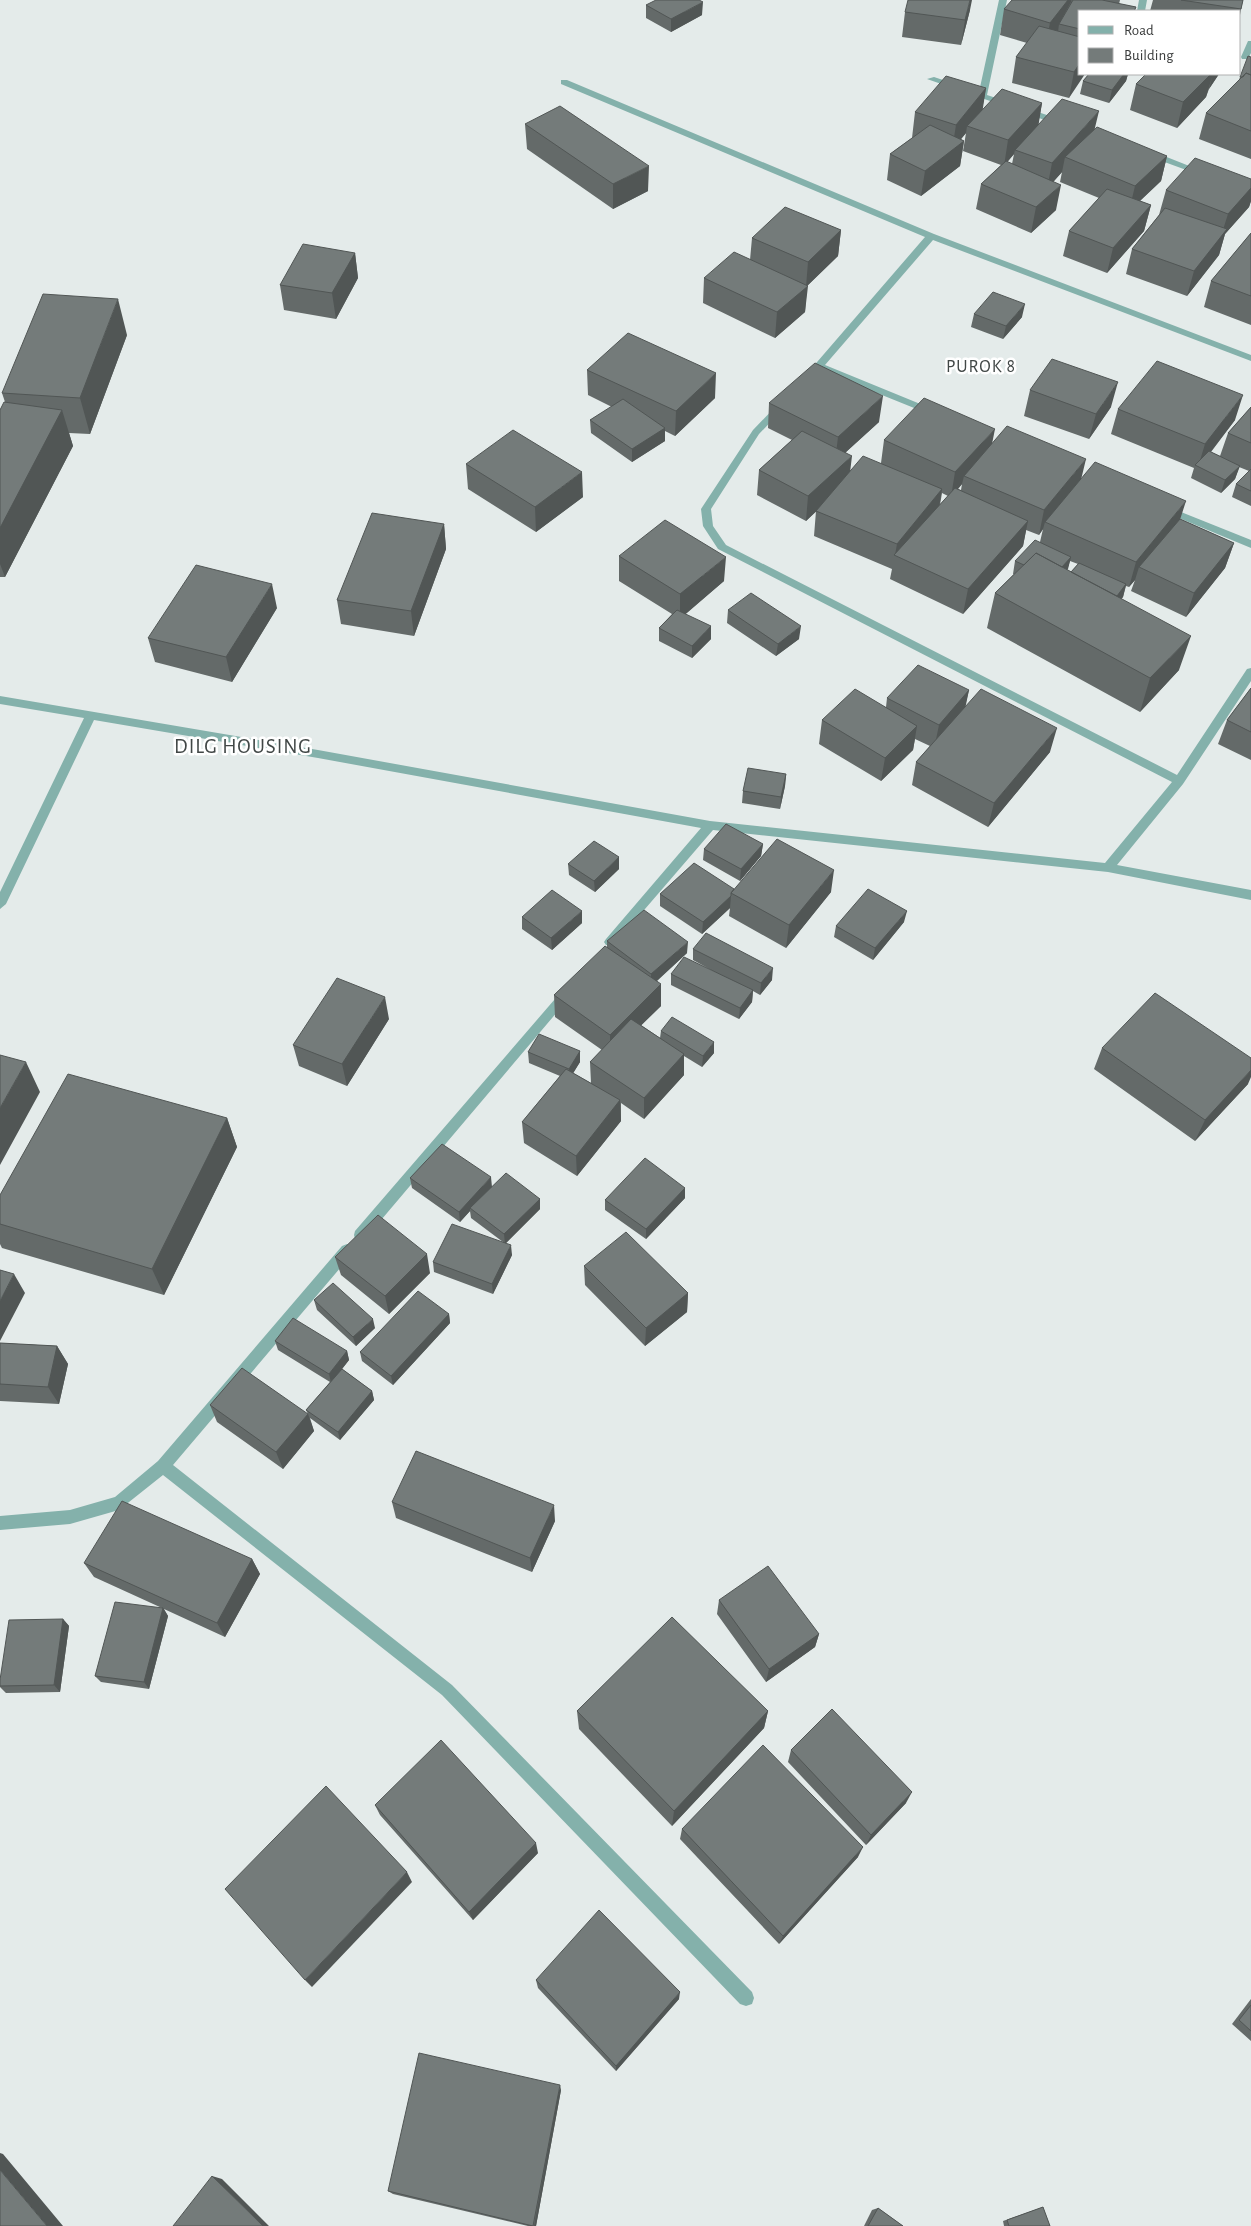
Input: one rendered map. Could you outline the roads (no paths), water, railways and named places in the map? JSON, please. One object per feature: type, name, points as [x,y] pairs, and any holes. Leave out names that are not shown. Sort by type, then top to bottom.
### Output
[{"type":"street","points":[[983,95],[1003,0]]},
{"type":"street","points":[[1245,57],[1251,43]]},
{"type":"street","points":[[931,79],[1076,128]]},
{"type":"street","points":[[564,82],[931,236],[1251,358]]},
{"type":"street","points":[[1140,150],[1214,177]]},
{"type":"street","points":[[800,385],[819,366],[931,236]]},
{"type":"street","points":[[819,366],[939,415]]},
{"type":"street","points":[[788,398],[756,432],[706,509],[708,526],[722,547],[1178,781]]},
{"type":"street","points":[[1159,506],[1251,544]]},
{"type":"street","points":[[1108,868],[1178,781],[1251,672]]},
{"type":"street","points":[[0,700],[710,825],[1108,868],[1251,895]]},
{"type":"street","points":[[0,904],[90,715]]},
{"type":"street","points":[[601,953],[710,825]]},
{"type":"street","points":[[0,1523],[70,1517],[119,1503],[163,1466],[575,983]]},
{"type":"street","points":[[163,1466],[447,1690],[746,1998]]},
{"type":"district","name":"PUROK 8","points":[[981,367]]},
{"type":"district","name":"DILG HOUSING","points":[[243,746]]}]
